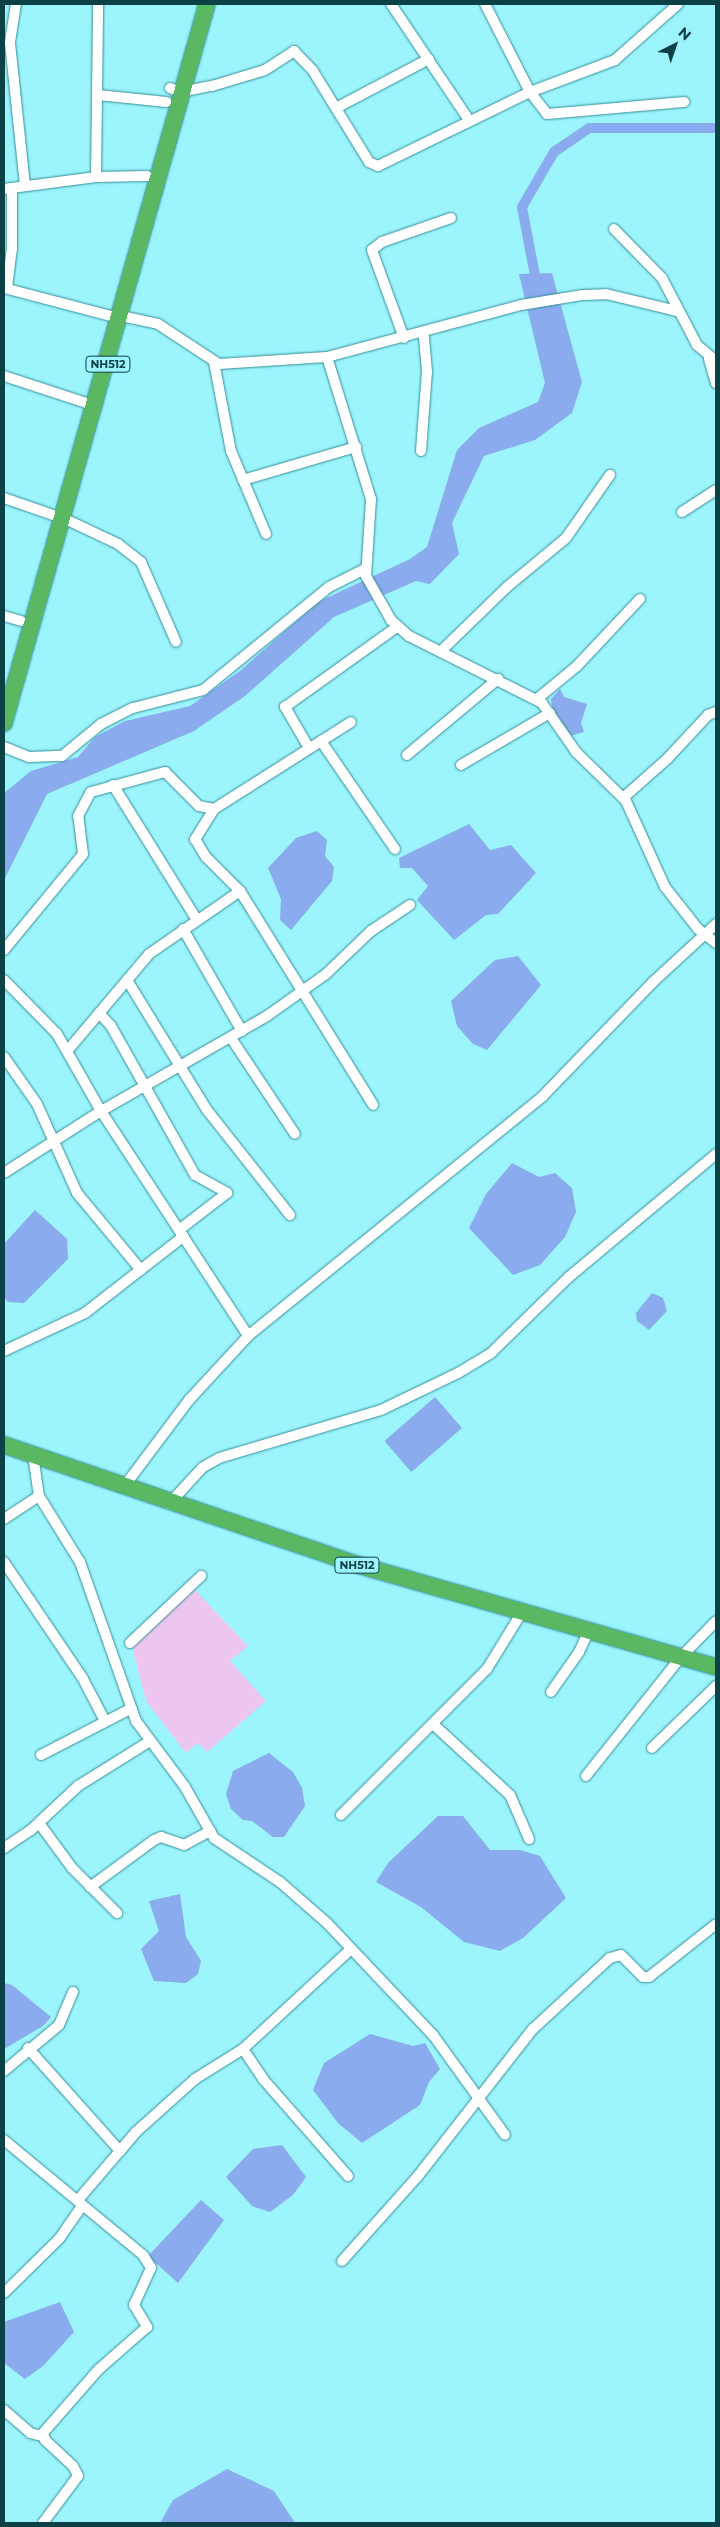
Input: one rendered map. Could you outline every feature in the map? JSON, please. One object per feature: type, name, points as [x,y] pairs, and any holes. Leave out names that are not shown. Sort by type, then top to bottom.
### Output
[{"type":"highway","name":"NH512","points":[[4,684],[21,621],[58,516],[116,316],[196,4]]},
{"type":"highway","name":"NH512","points":[[4,723],[86,403],[116,316],[147,176],[172,94],[207,4]]},
{"type":"highway","name":"NH512","points":[[4,1445],[169,1504],[358,1565],[716,1667]]},
{"type":"street","points":[[16,4],[7,42],[25,185]]},
{"type":"street","points":[[96,177],[98,4]]},
{"type":"street","points":[[391,4],[469,120]]},
{"type":"street","points":[[485,4],[530,92],[541,108],[554,116],[616,105],[684,102]]},
{"type":"street","points":[[98,95],[172,94],[265,70],[294,51],[313,71],[369,162],[378,166],[469,120],[530,92],[615,60],[678,4]]},
{"type":"street","points":[[336,108],[429,59]]},
{"type":"street","points":[[147,176],[96,177],[8,188],[12,250],[5,288],[116,316],[158,324],[214,362],[327,357],[424,334],[521,305],[583,295],[606,294],[677,311]]},
{"type":"street","points":[[404,338],[372,250],[382,242],[451,218]]},
{"type":"street","points":[[614,229],[662,278],[674,297],[677,311],[712,360],[716,383]]},
{"type":"street","points":[[421,451],[427,372],[424,334]]},
{"type":"street","points":[[327,357],[371,498],[371,541],[365,572],[394,623],[409,636],[537,699],[550,713],[576,752],[623,798],[665,887],[704,934],[716,943]]},
{"type":"street","points":[[214,362],[225,428],[266,534]]},
{"type":"street","points":[[4,376],[86,403]]},
{"type":"street","points":[[244,480],[356,447]]},
{"type":"street","points":[[441,651],[507,587],[566,538],[610,475]]},
{"type":"street","points":[[682,512],[716,490]]},
{"type":"street","points":[[4,498],[58,516],[118,544],[141,562],[176,642]]},
{"type":"street","points":[[4,747],[30,757],[62,756],[101,724],[124,712],[203,690],[329,587],[365,572]]},
{"type":"street","points":[[537,699],[577,666],[640,598]]},
{"type":"street","points":[[4,616],[21,621]]},
{"type":"street","points":[[309,748],[285,707],[394,623]]},
{"type":"street","points":[[407,755],[498,679]]},
{"type":"street","points":[[623,798],[668,758],[708,716],[716,712]]},
{"type":"street","points":[[461,765],[550,713]]},
{"type":"street","points":[[351,722],[214,809],[195,839],[206,857],[240,891],[373,1105]]},
{"type":"street","points":[[321,740],[395,849]]},
{"type":"street","points":[[4,950],[83,854],[78,816],[86,798],[97,789],[165,772],[199,806],[214,809]]},
{"type":"street","points":[[113,785],[197,920]]},
{"type":"street","points":[[68,1050],[148,954],[240,891]]},
{"type":"street","points":[[4,1172],[101,1111],[180,1068],[242,1031],[302,992],[371,931],[410,905]]},
{"type":"street","points":[[123,1488],[189,1400],[248,1336],[543,1096],[653,982],[716,924]]},
{"type":"street","points":[[183,929],[242,1031]]},
{"type":"street","points":[[4,980],[57,1034],[68,1050],[101,1111],[248,1336]]},
{"type":"street","points":[[127,980],[180,1068],[235,1147],[290,1215]]},
{"type":"street","points":[[4,1351],[85,1312],[141,1270],[227,1193],[195,1175],[112,1026],[99,1013]]},
{"type":"street","points":[[230,1038],[295,1134]]},
{"type":"street","points":[[4,1057],[37,1104],[52,1142],[77,1193],[141,1270]]},
{"type":"street","points":[[169,1504],[203,1467],[219,1458],[381,1410],[491,1353],[569,1277],[716,1154]]},
{"type":"street","points":[[33,1455],[39,1496],[80,1562],[132,1708],[150,1742],[185,1787],[210,1831],[221,1846],[280,1882],[351,1949],[433,2035],[505,2135]]},
{"type":"street","points":[[4,1519],[39,1496]]},
{"type":"street","points":[[4,1562],[82,1677],[105,1721]]},
{"type":"street","points":[[130,1643],[201,1576]]},
{"type":"street","points":[[341,1815],[487,1669],[522,1612]]},
{"type":"street","points":[[586,1776],[681,1658],[716,1621]]},
{"type":"street","points":[[551,1692],[579,1652],[589,1631]]},
{"type":"street","points":[[652,1748],[716,1686]]},
{"type":"street","points":[[41,1755],[132,1708]]},
{"type":"street","points":[[433,1724],[510,1795],[529,1839]]},
{"type":"street","points":[[4,1848],[39,1822],[78,1786],[150,1742]]},
{"type":"street","points":[[39,1822],[90,1887],[117,1913]]},
{"type":"street","points":[[90,1887],[154,1840],[161,1837],[184,1845],[210,1831]]},
{"type":"street","points":[[342,2261],[418,2176],[533,2029],[610,1958],[621,1955],[643,1977],[649,1977],[716,1924]]},
{"type":"street","points":[[82,2206],[78,2200],[136,2132],[195,2079],[243,2049],[351,1949]]},
{"type":"street","points":[[4,2068],[60,2025],[74,1992]]},
{"type":"street","points":[[28,2048],[120,2151],[136,2132]]},
{"type":"street","points":[[243,2049],[263,2079],[348,2176]]},
{"type":"street","points":[[4,2140],[150,2263],[151,2275],[134,2304],[147,2326],[63,2406],[42,2436]]},
{"type":"street","points":[[4,2291],[59,2239],[82,2206]]},
{"type":"street","points":[[4,2410],[30,2433],[42,2436],[78,2476],[42,2523]]},
{"type":"shaded area","points":[[193,1588],[248,1646],[230,1661],[266,1701],[207,1752],[198,1743],[186,1753],[146,1701],[130,1639]]},
{"type":"water","points":[[552,273],[582,382],[572,413],[535,440],[484,456],[452,523],[459,554],[430,584],[416,581],[334,617],[245,696],[194,731],[47,794],[4,880],[4,793],[31,771],[78,757],[95,737],[125,721],[190,706],[240,671],[318,602],[410,559],[427,547],[457,450],[479,428],[538,402],[545,383],[519,274]]},
{"type":"water","points":[[560,689],[564,697],[587,704],[581,723],[584,732],[570,736],[552,707],[551,699]]},
{"type":"water","points":[[469,824],[490,850],[511,845],[536,873],[498,914],[486,915],[454,940],[417,900],[428,886],[412,868],[400,868],[399,858]]},
{"type":"water","points":[[317,831],[327,840],[325,856],[334,867],[332,881],[291,930],[280,920],[281,899],[268,868],[296,838]]},
{"type":"water","points":[[518,956],[541,985],[487,1050],[473,1044],[457,1026],[451,1001],[495,960]]},
{"type":"water","points":[[512,1163],[539,1177],[555,1173],[572,1188],[576,1212],[565,1237],[540,1265],[513,1275],[469,1228],[486,1194]]},
{"type":"water","points":[[35,1210],[67,1239],[68,1259],[24,1303],[8,1302],[4,1297],[4,1244]]},
{"type":"water","points":[[652,1293],[663,1298],[667,1311],[649,1330],[637,1321],[636,1313]]},
{"type":"water","points":[[435,1397],[462,1428],[411,1472],[384,1441]]},
{"type":"water","points":[[269,1753],[293,1772],[302,1788],[305,1806],[284,1837],[273,1837],[252,1821],[243,1820],[231,1809],[226,1794],[233,1771]]},
{"type":"water","points":[[438,1816],[463,1816],[490,1850],[520,1850],[540,1856],[566,1898],[523,1938],[500,1951],[464,1942],[421,1907],[376,1882],[388,1863]]},
{"type":"water","points":[[180,1894],[186,1937],[201,1961],[198,1974],[186,1983],[154,1981],[141,1949],[159,1931],[149,1901]]},
{"type":"water","points":[[4,1983],[12,1985],[51,2017],[43,2026],[4,2049]]},
{"type":"water","points":[[370,2034],[413,2046],[425,2043],[440,2069],[429,2082],[420,2105],[362,2143],[338,2123],[313,2090],[324,2063]]},
{"type":"water","points":[[282,2145],[306,2177],[293,2195],[270,2212],[252,2206],[226,2177],[253,2149]]},
{"type":"water","points":[[201,2200],[224,2220],[178,2283],[148,2256]]},
{"type":"water","points":[[60,2302],[74,2332],[43,2366],[25,2379],[4,2363],[4,2322]]},
{"type":"water","points":[[227,2469],[274,2491],[295,2523],[160,2523],[173,2500]]},
{"type":"waterway","points":[[537,286],[522,207],[554,152],[589,128],[716,128]]}]
